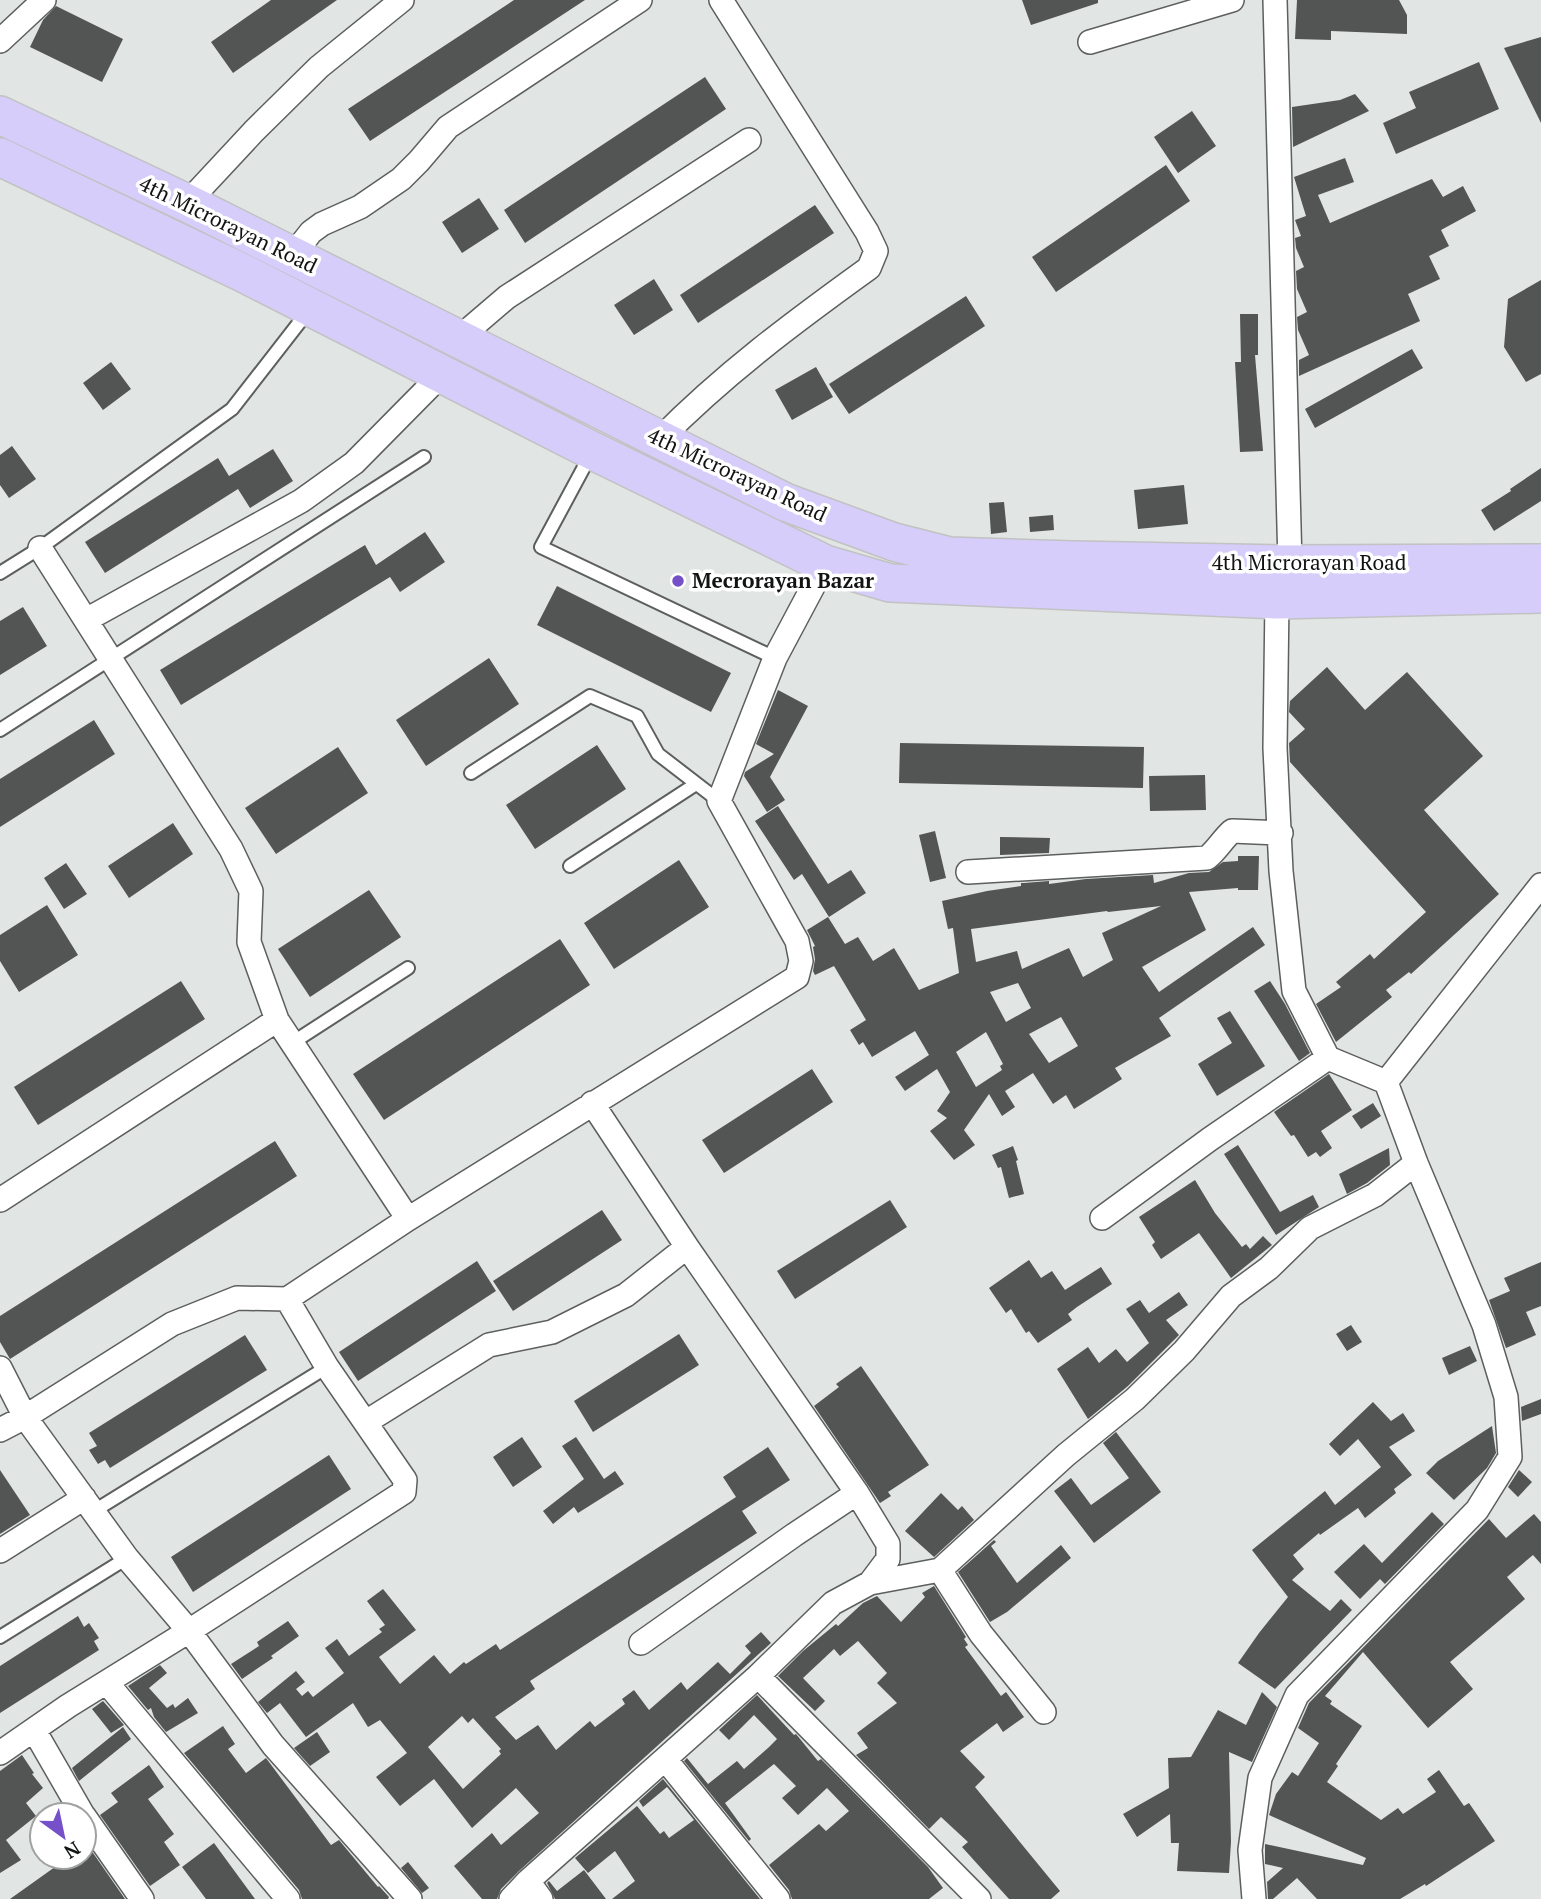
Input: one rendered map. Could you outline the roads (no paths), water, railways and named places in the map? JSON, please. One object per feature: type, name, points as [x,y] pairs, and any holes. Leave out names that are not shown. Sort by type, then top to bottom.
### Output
[{"type":"main road","name":"4th Microrayan Road","points":[[0,115],[187,203],[785,502],[894,542],[950,556],[1075,577],[1277,600],[1541,594]]},
{"type":"main road","name":"4th Microrayan Road","points":[[0,157],[311,307],[825,564],[890,583],[1075,577],[1290,564],[1541,563]]},
{"type":"main road","points":[[430,368],[447,332]]},
{"type":"street","points":[[0,41],[44,0]]},
{"type":"street","points":[[187,203],[319,67],[402,0]]},
{"type":"street","points":[[292,256],[322,223],[360,207],[401,179],[449,127],[640,0]]},
{"type":"street","points":[[659,440],[701,397],[757,351],[869,268],[876,251],[867,232],[721,0]]},
{"type":"street","points":[[1090,41],[1232,0]]},
{"type":"street","points":[[1275,0],[1290,564]]},
{"type":"street","points":[[447,332],[507,297],[749,140]]},
{"type":"street","points":[[86,620],[320,489],[354,463],[430,368]]},
{"type":"street","points":[[40,548],[236,860],[251,891],[249,942],[277,1020],[408,1219]]},
{"type":"street","points":[[0,1430],[172,1324],[237,1298],[286,1299],[408,1219],[797,976],[802,961],[797,941],[719,801],[775,658],[825,564]]},
{"type":"street","points":[[1254,1899],[1250,1850],[1260,1778],[1297,1695],[1477,1510],[1510,1457],[1506,1397],[1484,1325],[1416,1163],[1387,1082],[1328,1058],[1294,991],[1281,872],[1275,748],[1277,600]]},
{"type":"street","points":[[968,872],[1207,858],[1232,831],[1281,833]]},
{"type":"street","points":[[1387,1082],[1541,885]]},
{"type":"street","points":[[0,1200],[277,1020]]},
{"type":"street","points":[[1102,1218],[1328,1058]]},
{"type":"street","points":[[592,1103],[687,1247],[857,1493],[888,1544],[888,1559],[870,1583]]},
{"type":"street","points":[[511,1899],[535,1890],[665,1759],[758,1676],[833,1603],[870,1583],[940,1570],[1066,1455],[1135,1399],[1184,1351],[1231,1297],[1269,1268],[1310,1228],[1375,1195],[1416,1163]]},
{"type":"street","points":[[366,1422],[489,1345],[552,1332],[626,1295],[687,1247]]},
{"type":"street","points":[[0,1753],[404,1492],[405,1480],[327,1367],[286,1299]]},
{"type":"street","points":[[0,1368],[25,1417],[127,1558],[189,1631],[272,1745],[410,1899]]},
{"type":"street","points":[[641,1643],[857,1493]]},
{"type":"street","points":[[0,1551],[89,1505]]},
{"type":"street","points":[[940,1570],[981,1634],[1045,1712]]},
{"type":"street","points":[[758,1676],[979,1899]]},
{"type":"street","points":[[107,1683],[288,1899]]},
{"type":"street","points":[[34,1730],[75,1801]]},
{"type":"street","points":[[665,1759],[778,1899]]},
{"type":"street","points":[[98,1835],[142,1899]]},
{"type":"lane","points":[[0,573],[40,548],[232,409],[311,307]]},
{"type":"lane","points":[[593,450],[541,547],[775,658]]},
{"type":"lane","points":[[0,730],[424,457]]},
{"type":"lane","points":[[471,773],[590,696],[637,716],[658,754],[719,801]]},
{"type":"lane","points":[[570,866],[696,784]]},
{"type":"lane","points":[[292,1043],[408,968]]},
{"type":"lane","points":[[89,1505],[327,1367]]},
{"type":"lane","points":[[0,1637],[127,1558]]},
{"type":"place","name":"Mecrorayan Bazar","points":[[678,581]]}]
